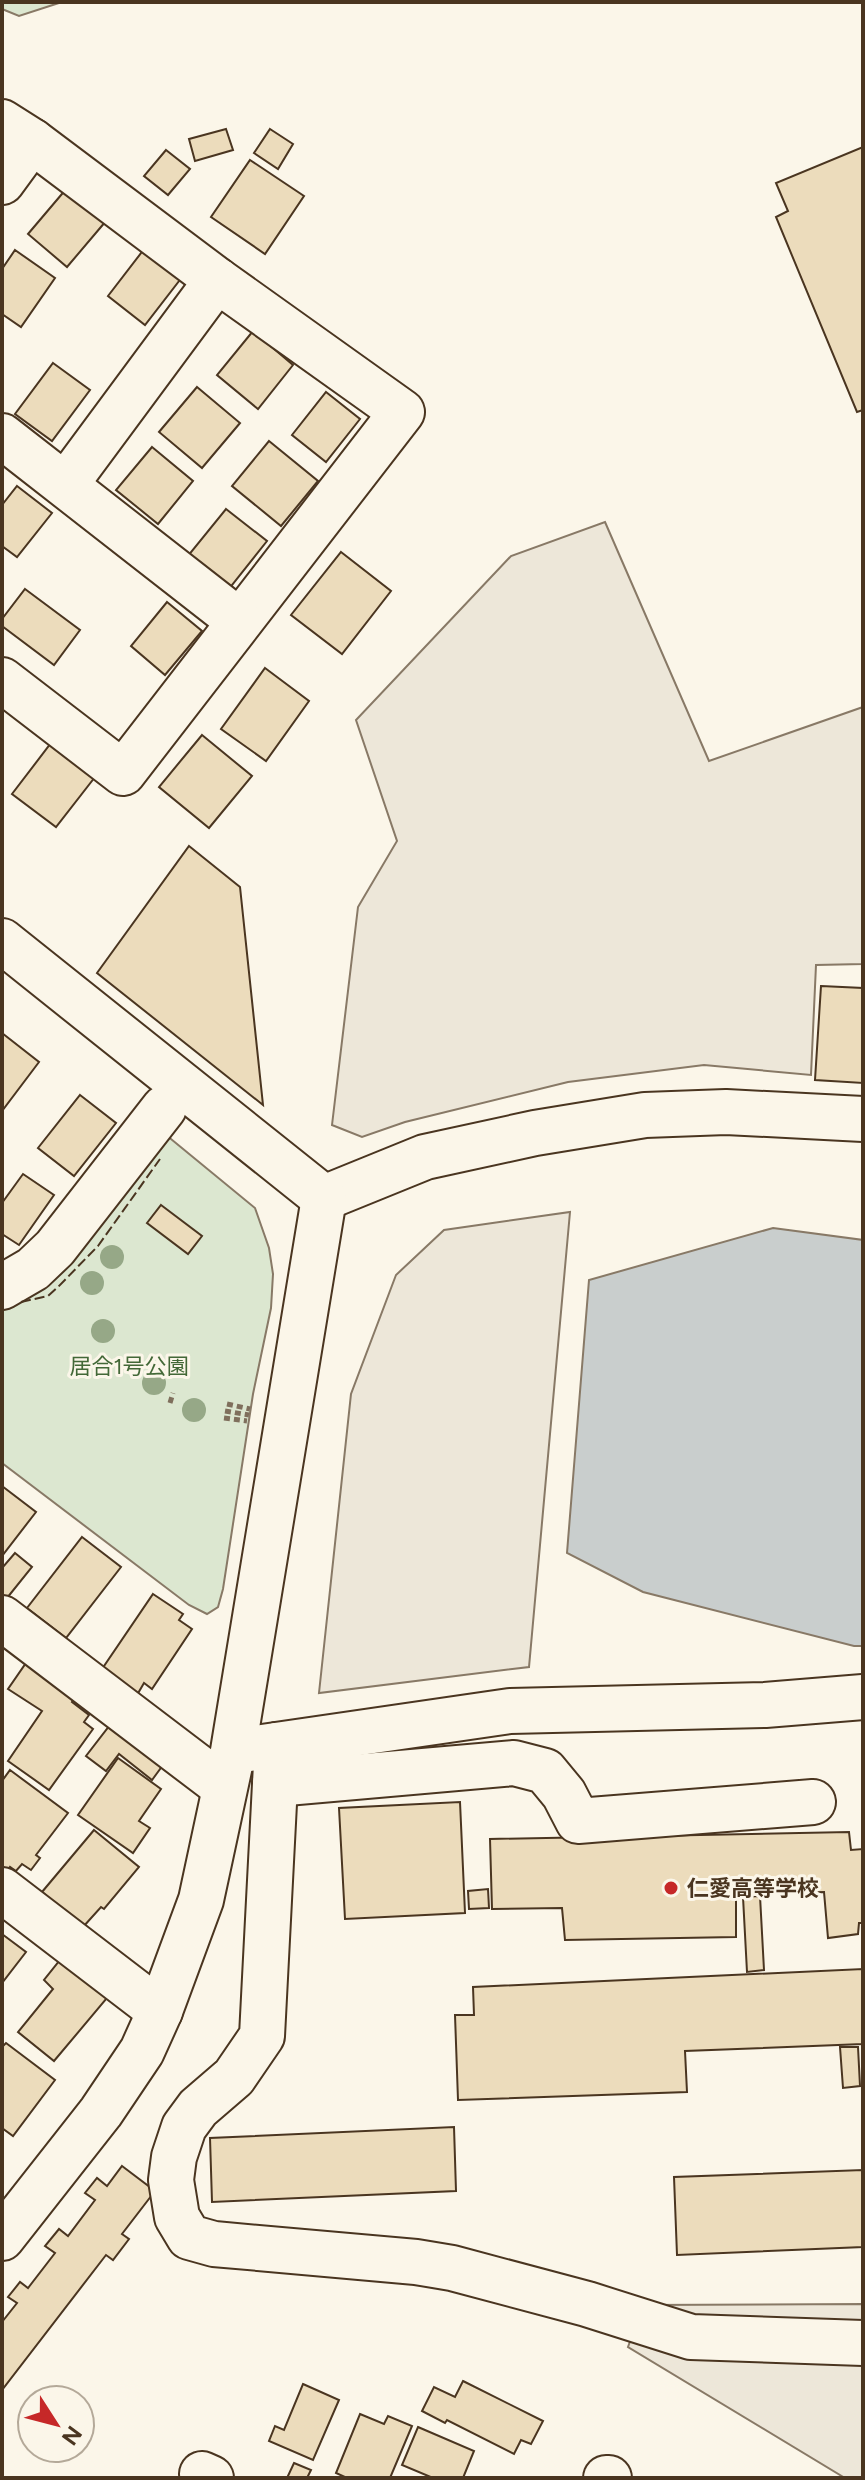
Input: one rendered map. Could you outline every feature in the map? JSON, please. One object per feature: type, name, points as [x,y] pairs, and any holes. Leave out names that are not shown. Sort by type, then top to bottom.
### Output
[{"type":"street","points":[[2,182],[17,132],[402,412],[123,773],[2,680]]},
{"type":"street","points":[[66,484],[217,280]]},
{"type":"street","points":[[2,436],[239,621]]},
{"type":"street","points":[[2,941],[324,1198]]},
{"type":"street","points":[[7,1280],[33,1269],[55,1248],[164,1108]]},
{"type":"street","points":[[324,1198],[425,1157],[535,1133],[645,1115],[726,1112],[863,1119]]},
{"type":"street","points":[[2,2238],[17,2187],[101,2112],[142,2051],[201,1900],[228,1769],[324,1198]]},
{"type":"street","points":[[2,1618],[228,1769],[276,1764],[514,1763],[545,1771],[564,1794],[578,1821],[813,1802]]},
{"type":"street","points":[[276,1764],[510,1711],[765,1705],[863,1697]]},
{"type":"street","points":[[276,1764],[262,2036],[234,2077],[198,2108],[184,2127],[174,2157],[171,2180],[177,2217],[189,2237],[214,2244],[452,2268],[587,2304],[691,2337],[863,2343]]},
{"type":"street","points":[[2,1890],[160,2011]]},
{"type":"path","points":[[170,1403],[173,1393]]},
{"type":"green space","points":[[2,2],[62,2],[19,16],[2,9]]},
{"type":"green space","name":"居合1号公園","points":[[160,1130],[255,1208],[269,1248],[273,1274],[271,1308],[253,1394],[223,1589],[218,1607],[207,1614],[189,1605],[2,1463],[2,1294]]},
{"type":"shaded area","points":[[605,522],[709,761],[863,707],[863,964],[816,965],[811,1075],[704,1065],[568,1082],[405,1122],[362,1137],[332,1125],[358,907],[397,841],[356,720],[511,556]]},
{"type":"shaded area","points":[[570,1212],[529,1667],[319,1693],[351,1394],[396,1275],[444,1230]]},
{"type":"shaded area","points":[[773,1228],[863,1240],[863,1646],[643,1592],[567,1553],[589,1280]]},
{"type":"shaded area","points":[[863,2304],[863,2478],[845,2478],[628,2347],[643,2305]]},
{"type":"building","points":[[226,129],[233,150],[195,161],[189,139]]},
{"type":"building","points":[[270,129],[293,144],[278,169],[254,153]]},
{"type":"building","points":[[863,147],[863,410],[857,412],[776,217],[788,211],[776,183]]},
{"type":"building","points":[[166,150],[190,169],[168,195],[144,176]]},
{"type":"building","points":[[250,160],[304,196],[265,254],[211,217]]},
{"type":"building","points":[[67,188],[106,221],[67,267],[28,234]]},
{"type":"building","points":[[148,244],[186,272],[145,325],[108,296]]},
{"type":"building","points":[[15,250],[55,278],[21,327],[2,314],[2,269]]},
{"type":"building","points":[[253,331],[293,365],[258,409],[217,375]]},
{"type":"building","points":[[53,363],[90,390],[52,441],[15,414]]},
{"type":"building","points":[[197,387],[240,423],[202,468],[159,432]]},
{"type":"building","points":[[326,392],[360,419],[326,462],[292,435]]},
{"type":"building","points":[[269,441],[318,481],[281,526],[232,486]]},
{"type":"building","points":[[152,447],[193,481],[158,524],[116,490]]},
{"type":"building","points":[[17,486],[52,513],[17,557],[2,546],[2,505]]},
{"type":"building","points":[[226,509],[267,541],[228,590],[187,557]]},
{"type":"building","points":[[341,552],[391,591],[342,654],[291,615]]},
{"type":"building","points":[[25,589],[80,630],[54,665],[2,626],[2,619]]},
{"type":"building","points":[[167,602],[202,631],[165,675],[131,646]]},
{"type":"building","points":[[265,668],[309,701],[266,761],[221,729]]},
{"type":"building","points":[[202,735],[252,776],[209,828],[159,787]]},
{"type":"building","points":[[51,743],[95,777],[56,827],[12,794]]},
{"type":"building","points":[[189,846],[240,887],[263,1105],[97,973]]},
{"type":"building","points":[[821,986],[863,988],[863,1083],[815,1080]]},
{"type":"building","points":[[2,1033],[39,1062],[2,1111]]},
{"type":"building","points":[[80,1095],[116,1123],[74,1176],[38,1148]]},
{"type":"building","points":[[23,1174],[54,1195],[19,1245],[2,1234],[2,1203]]},
{"type":"building","points":[[161,1205],[202,1236],[188,1254],[147,1223]]},
{"type":"building","points":[[2,1486],[36,1512],[2,1556]]},
{"type":"building","points":[[82,1537],[121,1567],[66,1638],[27,1608]]},
{"type":"building","points":[[15,1553],[32,1567],[7,1598],[2,1594],[2,1568]]},
{"type":"building","points":[[153,1594],[183,1614],[179,1620],[192,1629],[152,1689],[144,1683],[137,1695],[100,1672]]},
{"type":"building","points":[[26,1663],[75,1697],[72,1702],[89,1715],[84,1722],[93,1729],[49,1790],[8,1761],[42,1711],[8,1689]]},
{"type":"building","points":[[110,1725],[163,1765],[152,1780],[119,1754],[106,1771],[86,1756]]},
{"type":"building","points":[[118,1758],[161,1789],[139,1821],[150,1828],[133,1853],[78,1815]]},
{"type":"building","points":[[10,1770],[68,1813],[36,1855],[40,1858],[31,1870],[22,1864],[16,1871],[2,1866],[2,1781]]},
{"type":"building","points":[[460,1802],[465,1913],[345,1919],[339,1808]]},
{"type":"building","points":[[94,1830],[139,1867],[104,1909],[101,1907],[83,1927],[42,1892]]},
{"type":"building","points":[[849,1832],[851,1850],[863,1849],[863,1923],[859,1923],[858,1934],[828,1938],[824,1892],[736,1894],[736,1937],[565,1940],[562,1908],[492,1909],[490,1839]]},
{"type":"building","points":[[488,1889],[489,1908],[469,1909],[468,1891]]},
{"type":"building","points":[[760,1896],[764,1970],[747,1972],[743,1897]]},
{"type":"building","points":[[2,1934],[26,1952],[2,1983]]},
{"type":"building","points":[[60,1960],[107,1998],[54,2061],[18,2032],[53,1989],[44,1980]]},
{"type":"building","points":[[863,1969],[863,2044],[685,2051],[687,2092],[458,2100],[455,2015],[474,2015],[473,1987]]},
{"type":"building","points":[[6,2043],[55,2080],[13,2136],[2,2128],[2,2047]]},
{"type":"building","points":[[840,2047],[858,2047],[860,2086],[843,2088]]},
{"type":"building","points":[[454,2127],[456,2191],[212,2202],[210,2138]]},
{"type":"building","points":[[122,2166],[155,2191],[122,2234],[129,2239],[113,2260],[106,2255],[2,2390],[2,2322],[17,2303],[8,2297],[20,2282],[28,2288],[55,2253],[45,2246],[59,2229],[68,2236],[95,2200],[85,2193],[97,2178],[107,2186]]},
{"type":"building","points":[[863,2170],[863,2247],[677,2255],[674,2177]]},
{"type":"building","points":[[463,2381],[543,2421],[531,2444],[521,2440],[514,2454],[447,2420],[445,2423],[422,2411],[434,2387],[455,2397]]},
{"type":"building","points":[[303,2384],[339,2400],[313,2460],[269,2441],[275,2426],[284,2430]]},
{"type":"building","points":[[360,2414],[384,2424],[388,2416],[412,2426],[390,2478],[347,2478],[336,2473]]},
{"type":"building","points":[[418,2427],[474,2451],[463,2478],[433,2478],[402,2465]]},
{"type":"building","points":[[294,2463],[311,2470],[307,2478],[287,2478]]},
{"type":"fence","points":[[21,1302],[48,1296],[98,1246],[160,1159]]},
{"type":"place","name":"仁愛高等学校","points":[[671,1888]]}]
